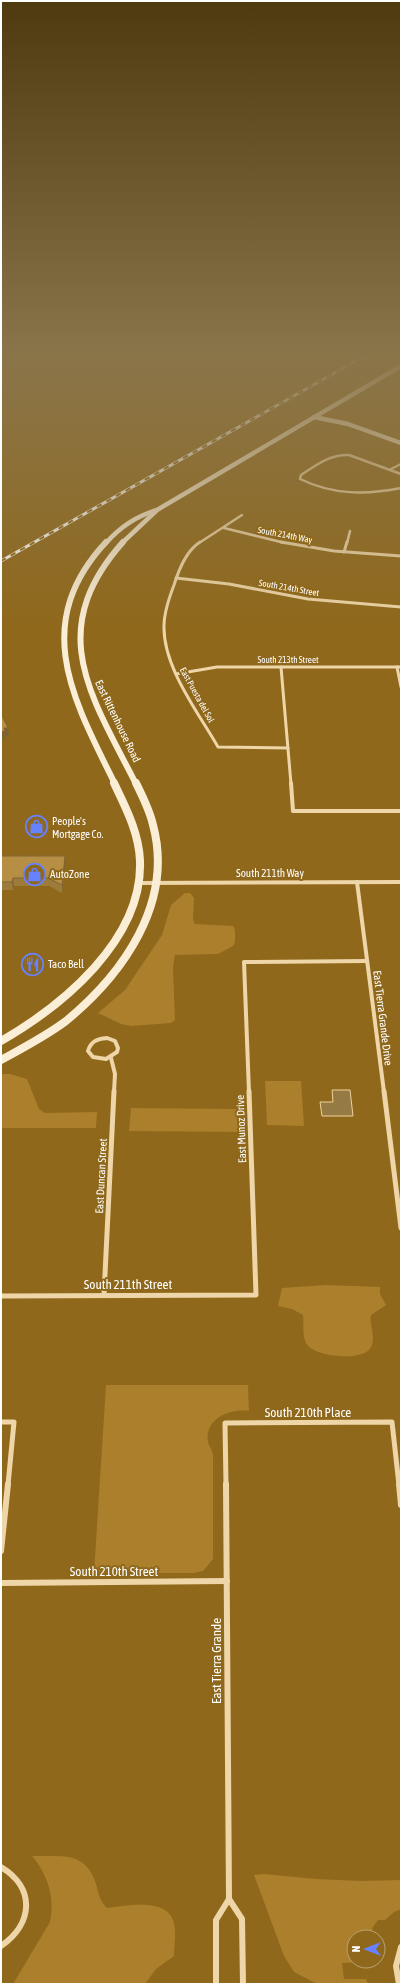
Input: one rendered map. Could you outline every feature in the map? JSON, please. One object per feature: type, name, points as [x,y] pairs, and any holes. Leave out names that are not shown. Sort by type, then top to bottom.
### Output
[{"type":"main road","points":[[1,1040],[42,1015],[74,989],[93,969],[114,943],[129,912],[138,883],[140,863],[135,830],[72,694],[64,664],[63,630],[67,605],[77,582],[91,560],[110,539],[136,517],[157,510],[266,446]]},
{"type":"main road","name":"East Rittenhouse Road","points":[[1,1060],[17,1053],[48,1033],[79,1009],[108,983],[136,943],[153,904],[158,883],[159,855],[154,828],[148,807],[91,693],[84,673],[79,636],[81,616],[86,600],[102,567],[123,542],[149,520],[157,510]]},
{"type":"street","points":[[401,474],[391,468],[341,453],[333,455],[301,475],[300,479],[328,489],[348,493],[378,493],[401,488]]},
{"type":"street","points":[[391,468],[401,464]]},
{"type":"street","name":"East Puesta del Sol","points":[[242,515],[191,548],[176,578],[168,602],[164,626],[167,652],[176,674],[218,747],[288,748]]},
{"type":"street","name":"South 214th Way","points":[[224,528],[297,546],[344,552],[401,556]]},
{"type":"street","points":[[344,552],[350,531]]},
{"type":"street","name":"South 214th Street","points":[[176,578],[229,584],[308,599],[401,607]]},
{"type":"street","name":"South 213th Street","points":[[176,674],[217,667],[399,667]]},
{"type":"street","points":[[281,667],[293,811],[401,811]]},
{"type":"street","points":[[399,667],[401,687]]},
{"type":"street","name":"East Tierra Grande Drive","points":[[357,882],[401,1228]]},
{"type":"street","name":"South 211th Way","points":[[138,883],[401,882]]},
{"type":"street","name":"East Munoz Drive","points":[[256,1295],[244,962],[367,961]]},
{"type":"street","name":"East Duncan Street","points":[[102,1038],[115,1041],[117,1044],[117,1052],[111,1058],[101,1060],[93,1057],[88,1051],[90,1044],[102,1038]]},
{"type":"street","name":"East Duncan Street","points":[[104,1295],[116,1074],[111,1058]]},
{"type":"street","name":"South 211th Street","points":[[1,1296],[256,1295]]},
{"type":"street","points":[[1,1422],[14,1422],[1,1551]]},
{"type":"street","name":"South 210th Place","points":[[225,1423],[392,1422],[401,1505]]},
{"type":"street","name":"East Tierra Grande","points":[[225,1423],[229,1899]]},
{"type":"street","name":"South 210th Street","points":[[1,1583],[227,1581]]},
{"type":"street","points":[[1,1867],[10,1871],[19,1878],[24,1889],[26,1902],[25,1914],[20,1927],[13,1938],[1,1946]]},
{"type":"street","points":[[216,1984],[216,1920],[229,1899],[242,1919],[243,1984]]},
{"type":"street","points":[[399,1984],[395,1968],[396,1957],[401,1947]]},
{"type":"shaded area","points":[[185,893],[190,893],[194,898],[193,920],[195,924],[233,926],[235,930],[235,942],[233,946],[218,954],[175,955],[173,967],[175,1020],[171,1023],[131,1026],[121,1024],[98,1013],[125,990],[162,935],[171,905]]},
{"type":"shaded area","points":[[1,1074],[10,1074],[27,1079],[39,1109],[45,1113],[97,1112],[96,1128],[1,1128]]},
{"type":"shaded area","points":[[265,1081],[301,1081],[304,1126],[267,1125]]},
{"type":"shaded area","points":[[332,1090],[350,1090],[353,1116],[322,1116],[320,1102],[333,1102]]},
{"type":"shaded area","points":[[131,1108],[238,1109],[239,1132],[129,1131]]},
{"type":"shaded area","points":[[326,1285],[380,1287],[380,1294],[386,1305],[371,1315],[373,1342],[369,1350],[356,1356],[336,1356],[317,1352],[310,1348],[306,1343],[304,1337],[303,1315],[292,1309],[278,1306],[282,1288]]},
{"type":"shaded area","points":[[106,1385],[248,1385],[249,1411],[234,1411],[227,1413],[214,1421],[208,1434],[208,1442],[213,1454],[213,1559],[203,1571],[194,1573],[94,1573]]},
{"type":"shaded area","points":[[32,1856],[70,1857],[84,1864],[90,1871],[95,1881],[100,1898],[107,1908],[132,1905],[150,1905],[159,1907],[166,1911],[171,1916],[174,1925],[174,1956],[156,1969],[145,1984],[13,1984],[50,1922],[52,1904],[49,1887],[38,1863]]},
{"type":"shaded area","points":[[264,1874],[316,1879],[361,1881],[401,1880],[401,1909],[394,1912],[385,1920],[378,1920],[372,1929],[346,1929],[346,1963],[342,1963],[344,1979],[366,1979],[368,1984],[317,1984],[294,1972],[284,1956],[254,1875]]},
{"type":"building","points":[[1,714],[8,728],[4,728],[5,731],[1,732]]},
{"type":"building","name":"AutoZone","points":[[1,856],[65,856],[62,885],[48,878],[13,878],[12,882],[1,882]]},
{"type":"railway","points":[[1,561],[206,446]]},
{"type":"place","name":"People's Mortgage Co.","points":[[37,827]]},
{"type":"place","name":"AutoZone","points":[[34,874]]},
{"type":"place","name":"Taco Bell","points":[[32,964]]}]
